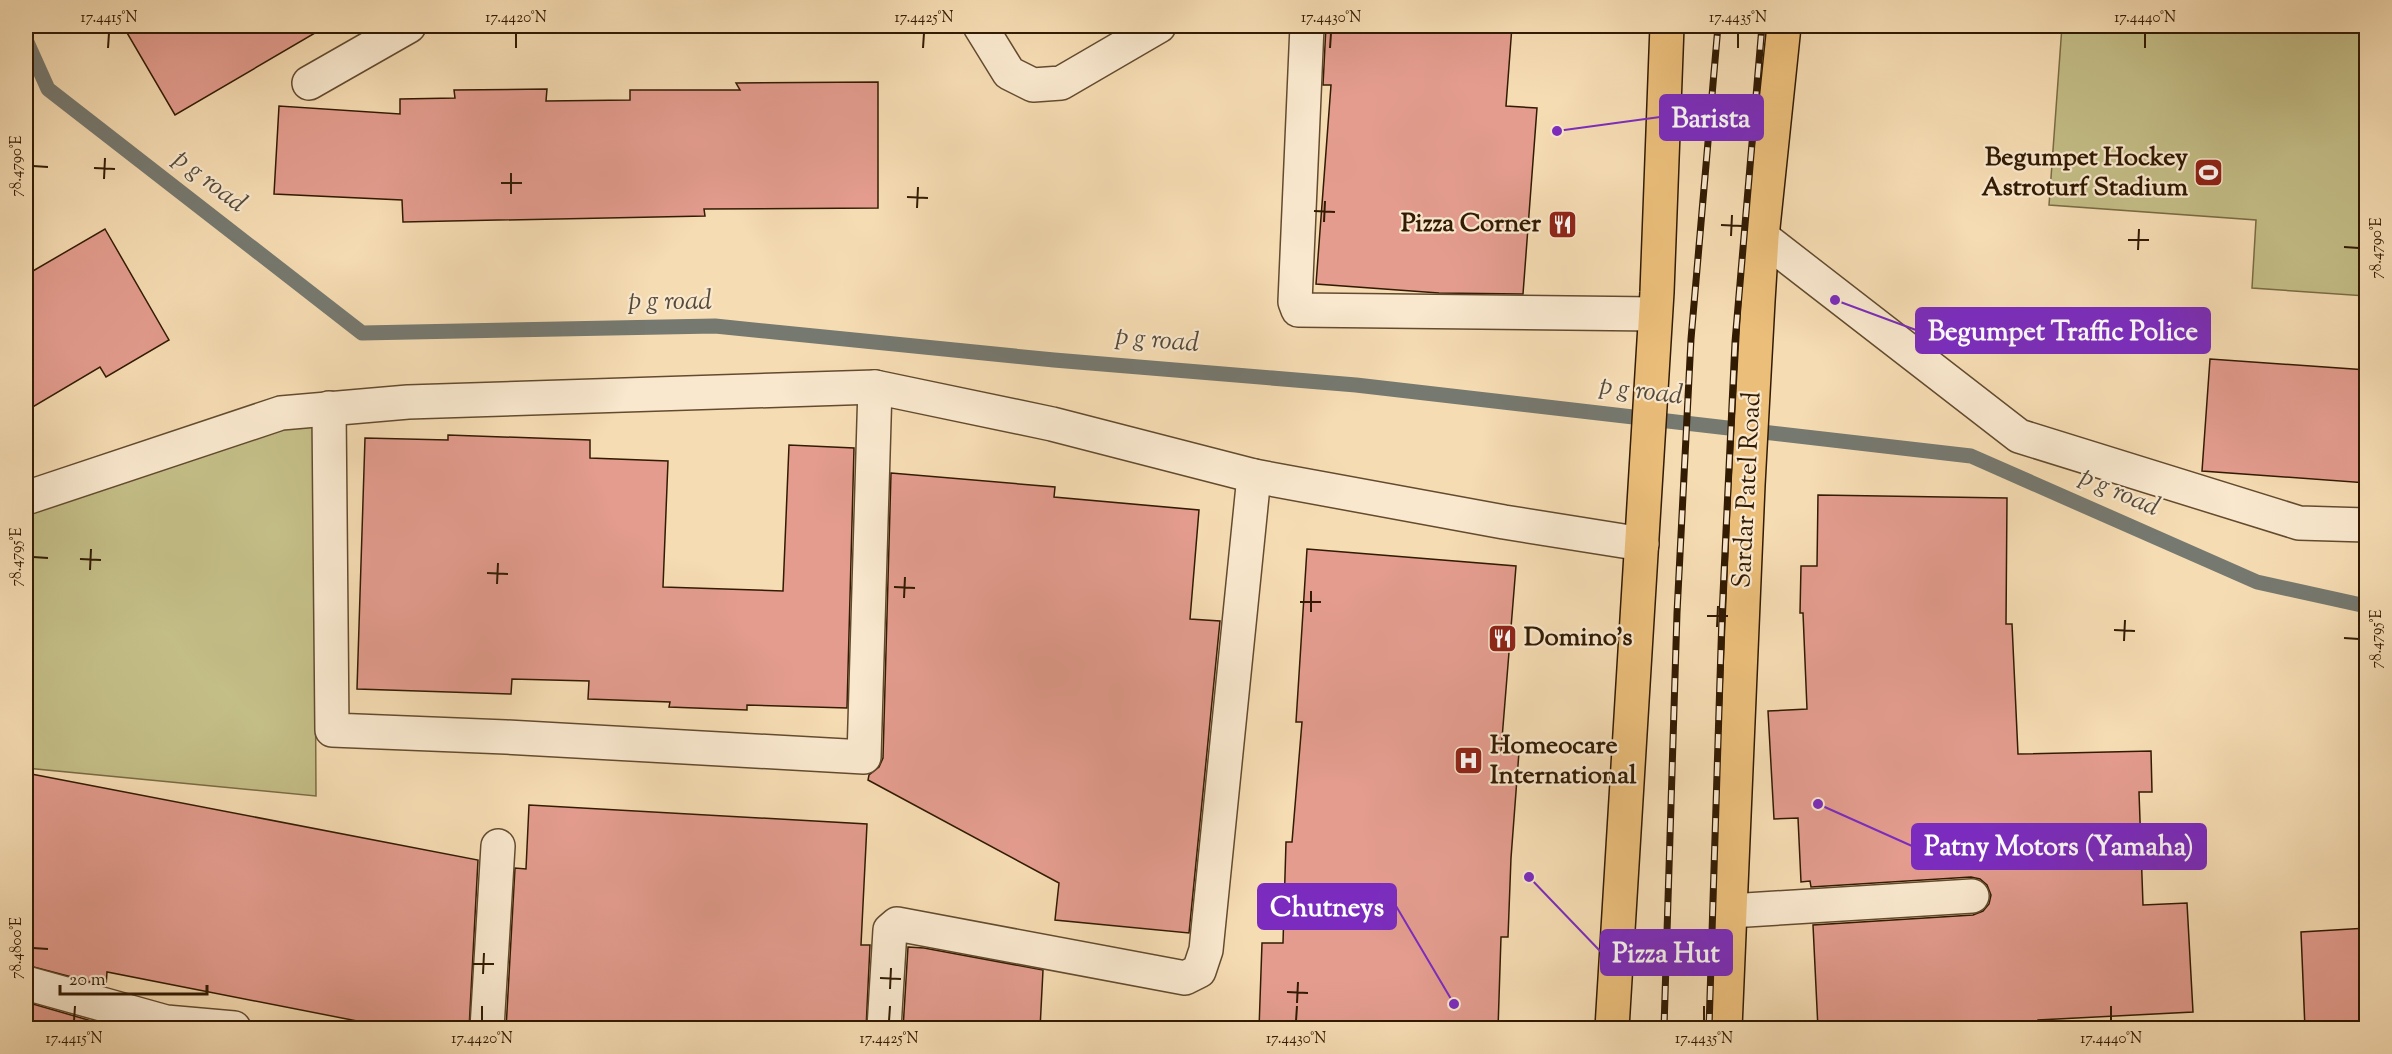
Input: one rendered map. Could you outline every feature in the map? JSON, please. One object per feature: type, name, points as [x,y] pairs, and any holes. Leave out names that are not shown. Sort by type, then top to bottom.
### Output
[{"type":"main road","points":[[1612,1029],[1655,314],[1667,26]]},
{"type":"main road","name":"Sardar Patel Road","points":[[1725,1029],[1758,301],[1762,237],[1784,26]]},
{"type":"street","points":[[309,83],[409,26]]},
{"type":"street","points":[[980,26],[1009,73],[1032,85],[1061,83],[1159,26]]},
{"type":"street","points":[[1307,26],[1294,302],[1298,310],[1655,314]]},
{"type":"street","points":[[1762,237],[2019,436],[2298,523],[2367,525]]},
{"type":"street","points":[[329,408],[332,730],[506,737],[864,757],[874,387]]},
{"type":"street","points":[[26,498],[281,413],[408,402],[874,387],[1052,424],[1254,476],[1504,522],[1642,544]]},
{"type":"street","points":[[884,1029],[890,930],[897,924],[1185,978],[1199,971],[1206,950],[1254,476]]},
{"type":"street","points":[[487,1029],[498,846]]},
{"type":"street","points":[[1730,911],[1972,896]]},
{"type":"street","points":[[26,983],[166,1022],[234,1029]]},
{"type":"shaded area","name":"Begumpet Hockey Astroturf Stadium","points":[[2062,26],[2366,26],[2366,296],[2252,288],[2256,220],[2049,205]]},
{"type":"shaded area","points":[[314,420],[316,796],[26,768],[26,510]]},
{"type":"building","points":[[123,26],[327,26],[175,115]]},
{"type":"building","points":[[1326,26],[1512,26],[1506,106],[1537,108],[1523,294],[1439,293],[1316,284],[1331,85],[1323,85]]},
{"type":"building","points":[[878,82],[878,208],[704,209],[705,216],[403,222],[402,200],[274,194],[279,106],[400,114],[400,99],[455,98],[454,90],[547,89],[546,101],[630,100],[630,90],[740,90],[736,83]]},
{"type":"building","points":[[105,229],[169,340],[106,377],[100,367],[26,411],[26,275]]},
{"type":"building","points":[[2210,359],[2367,370],[2367,483],[2202,471]]},
{"type":"building","points":[[448,435],[590,440],[590,458],[668,461],[663,587],[783,591],[789,445],[854,448],[847,708],[747,705],[747,710],[669,707],[670,702],[588,699],[589,681],[512,679],[511,694],[357,689],[365,438],[448,440]]},
{"type":"building","points":[[891,473],[1055,487],[1054,497],[1199,510],[1190,619],[1220,621],[1189,933],[1055,920],[1059,883],[868,780],[869,775],[879,767],[883,758]]},
{"type":"building","points":[[1818,495],[2007,498],[2006,624],[2012,624],[2018,754],[2151,751],[2152,792],[2139,792],[2143,905],[2187,903],[2193,1012],[2038,1020],[2038,1026],[1986,1029],[1818,1029],[1813,925],[1973,915],[1983,911],[1989,904],[1991,895],[1987,885],[1980,879],[1971,877],[1811,887],[1810,881],[1801,882],[1798,818],[1774,819],[1768,711],[1807,709],[1803,613],[1800,613],[1801,566],[1817,566]]},
{"type":"building","points":[[1307,549],[1516,566],[1501,751],[1519,752],[1508,937],[1501,937],[1498,1029],[1259,1029],[1262,943],[1283,943],[1286,842],[1292,842],[1302,722],[1296,722]]},
{"type":"building","points":[[26,773],[478,860],[469,1029],[398,1029],[107,972],[106,986],[26,965]]},
{"type":"building","points":[[529,805],[867,824],[861,945],[870,945],[866,1029],[506,1029],[515,868],[526,869]]},
{"type":"building","points":[[2367,928],[2367,1029],[2305,1029],[2301,932]]},
{"type":"building","points":[[908,947],[1043,970],[1040,1029],[903,1029]]},
{"type":"building","points":[[26,1002],[102,1024],[102,1029],[26,1029]]},
{"type":"waterway","name":"p g road","points":[[26,40],[48,89],[362,333],[715,326],[1054,360],[1356,385],[1971,456],[2257,582],[2366,606]]},
{"type":"railway","points":[[1664,1028],[1677,613],[1691,339],[1718,26]]},
{"type":"railway","points":[[1709,1028],[1722,615],[1735,342],[1762,26]]},
{"type":"place","name":"Barista","points":[[1557,131]]},
{"type":"place","name":"Begumpet Hockey Astroturf Stadium","points":[[2209,173]]},
{"type":"place","name":"Pizza Corner","points":[[1562,224]]},
{"type":"place","name":"Begumpet Traffic Police","points":[[1835,300]]},
{"type":"place","name":"Domino's","points":[[1503,638]]},
{"type":"place","name":"Homeocare International","points":[[1469,761]]},
{"type":"place","name":"Patny Motors (Yamaha)","points":[[1818,804]]},
{"type":"place","name":"Pizza Hut","points":[[1529,877]]},
{"type":"place","name":"Chutneys","points":[[1454,1004]]}]
